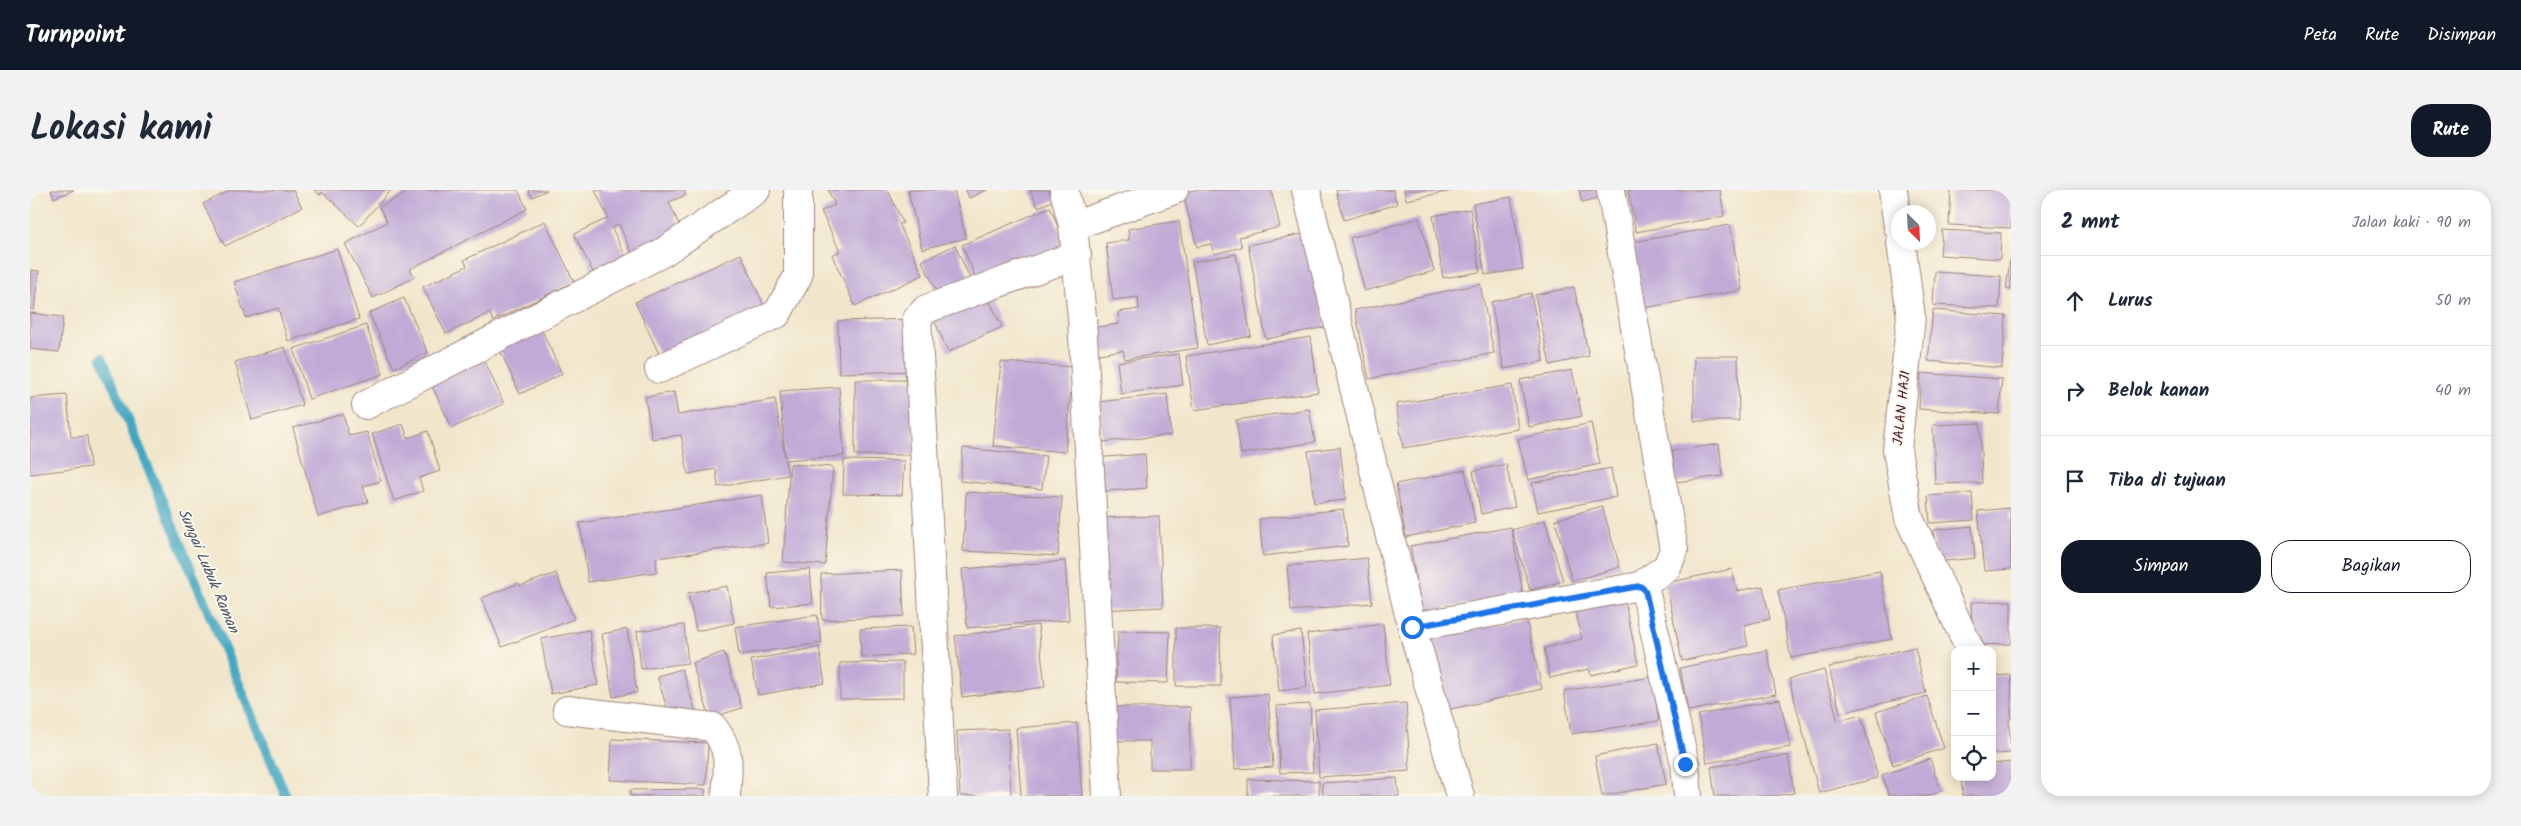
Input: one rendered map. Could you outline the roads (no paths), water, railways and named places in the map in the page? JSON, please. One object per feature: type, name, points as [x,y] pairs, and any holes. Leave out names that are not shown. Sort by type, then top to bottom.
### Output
[{"type":"street","points":[[366,405],[662,253],[756,190]]},
{"type":"street","points":[[659,369],[777,314],[798,276],[798,190]]},
{"type":"street","points":[[1064,190],[1073,226],[1082,317],[1107,796]]},
{"type":"street","points":[[1073,226],[1174,190]]},
{"type":"street","points":[[1306,190],[1412,627],[1460,796]]},
{"type":"street","points":[[1412,627],[1640,586],[1667,568],[1674,550],[1611,190]]},
{"type":"street","points":[[1894,190],[1896,205]]},
{"type":"street","name":"JALAN HAJI","points":[[1901,250],[1911,317],[1897,450],[1910,518],[1968,646]]},
{"type":"street","points":[[943,796],[917,319],[926,309],[1077,255]]},
{"type":"street","points":[[1640,586],[1645,590],[1685,764],[1688,796]]},
{"type":"street","points":[[567,710],[713,727],[724,742],[728,767],[726,796]]},
{"type":"waterway","name":"Sungai Lubuk Raman","points":[[102,358],[286,796]]}]
